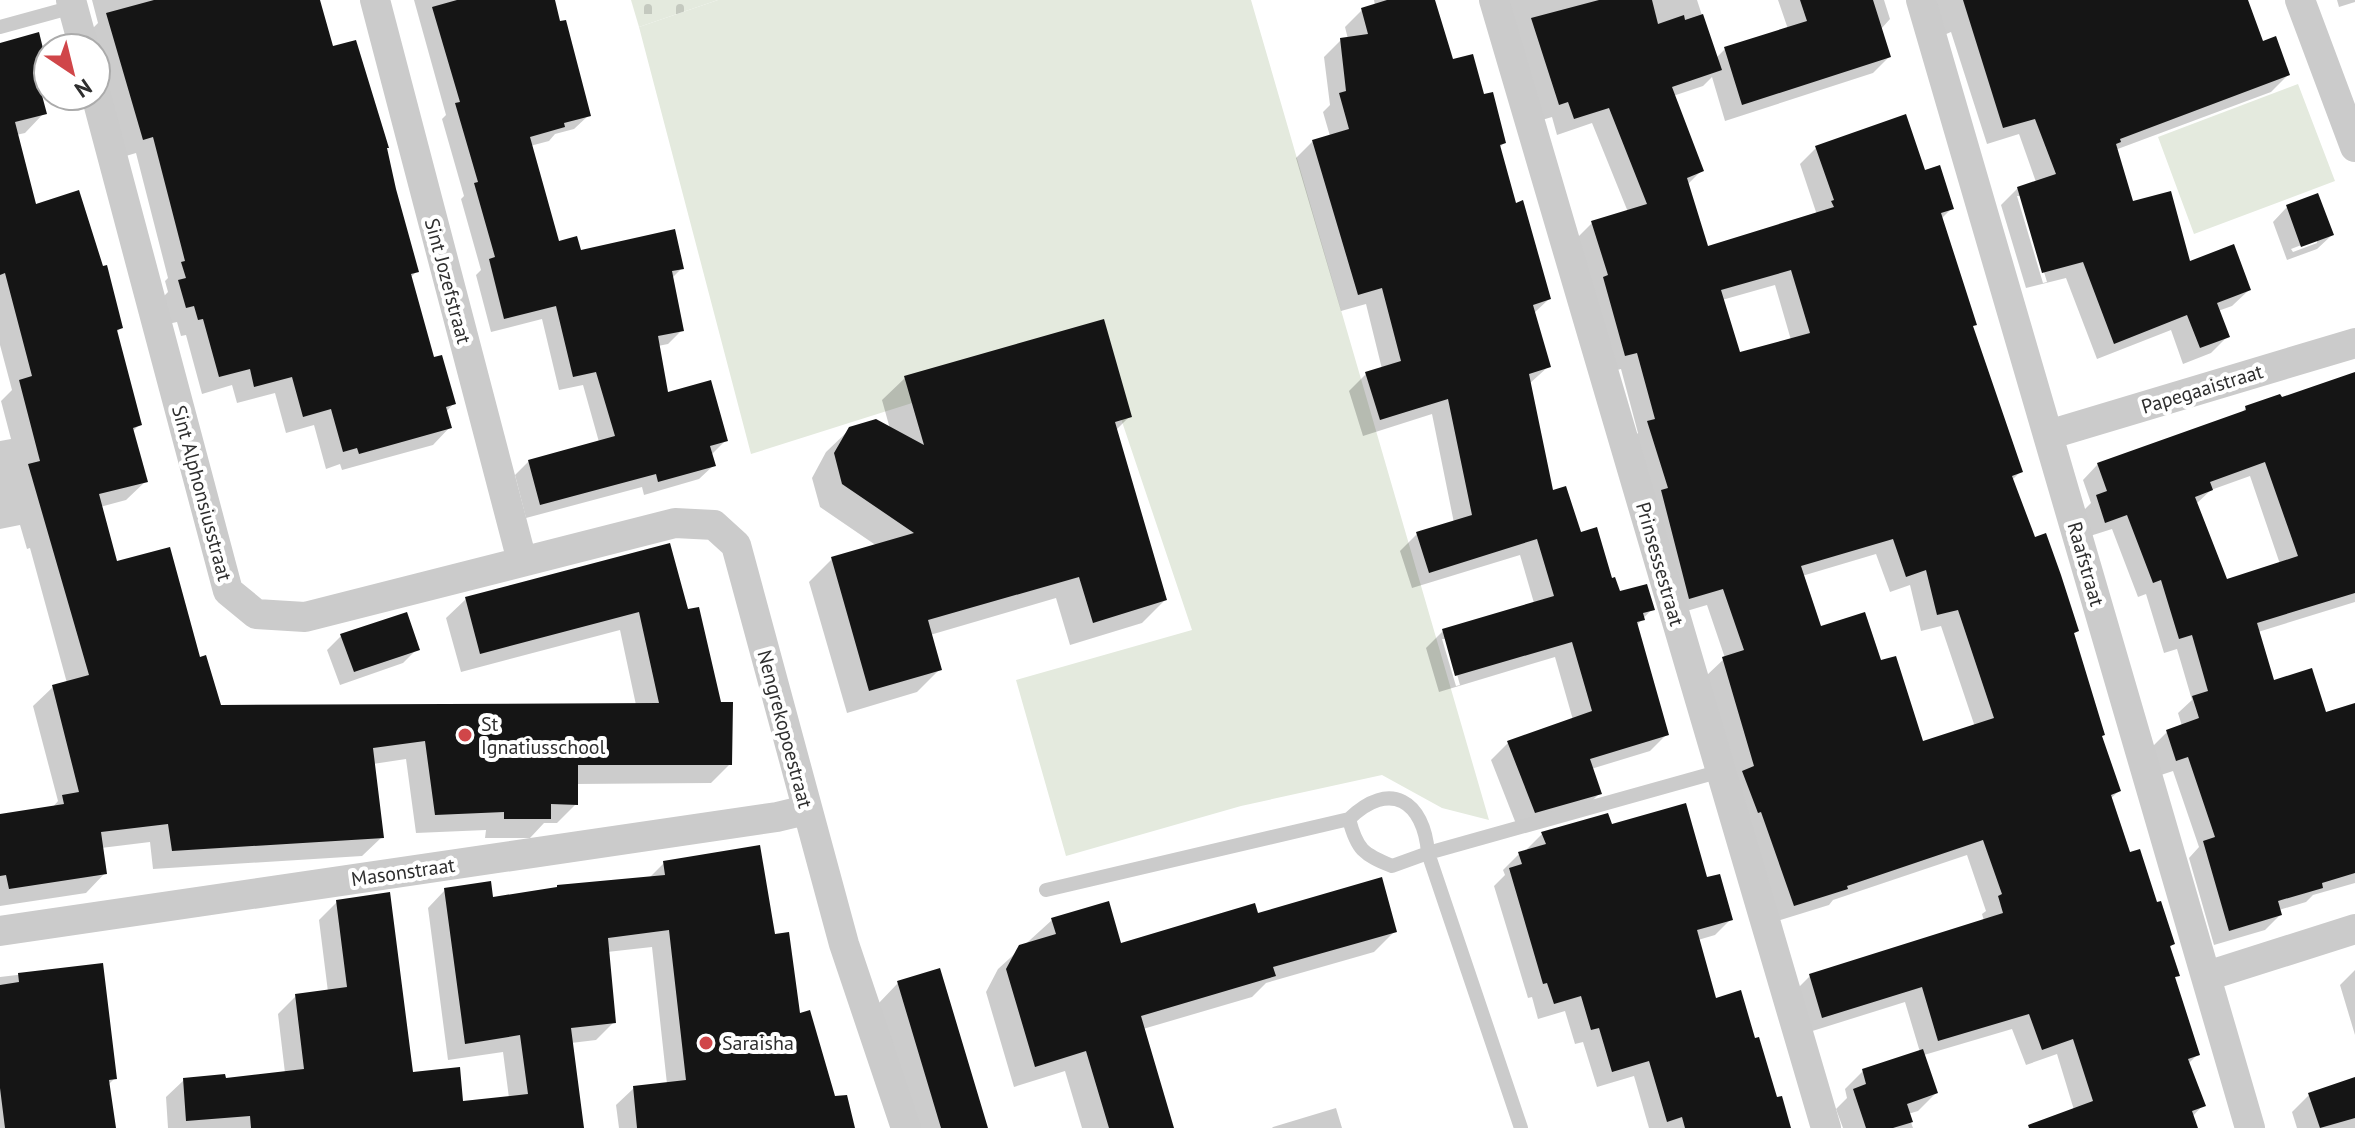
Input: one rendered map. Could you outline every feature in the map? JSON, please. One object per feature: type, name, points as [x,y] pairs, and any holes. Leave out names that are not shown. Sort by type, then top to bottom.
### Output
[{"type":"street","name":"Sint Jozefstraat","points":[[375,0],[522,561]]},
{"type":"street","name":"Prinsessestraat","points":[[1494,0],[1826,1128]]},
{"type":"street","name":"Raafstraat","points":[[1921,0],[2250,1128]]},
{"type":"street","points":[[2300,0],[2355,147]]},
{"type":"street","points":[[72,3],[80,32]]},
{"type":"street","name":"Sint Alphonsiusstraat","points":[[101,112],[228,591],[256,614],[305,617],[522,561]]},
{"type":"street","name":"Papegaaistraat","points":[[2048,435],[2355,343]]},
{"type":"street","name":"Nengrekopoestraat","points":[[522,561],[675,523],[714,525],[736,545],[844,944],[906,1128]]},
{"type":"street","name":"Masonstraat","points":[[0,931],[777,817],[806,810]]},
{"type":"street","points":[[2207,976],[2355,929]]},
{"type":"lane","points":[[0,27],[72,3]]},
{"type":"lane","points":[[1349,819],[1355,843],[1368,856],[1392,866],[1428,853],[1721,771]]},
{"type":"lane","points":[[1046,890],[1349,819],[1365,803],[1386,798],[1405,802],[1419,816],[1426,832],[1428,853],[1521,1128]]},
{"type":"green space","points":[[631,0],[718,0],[639,27]]},
{"type":"green space","points":[[718,0],[1251,0],[1489,820],[1442,808],[1382,775],[1241,806],[1066,856],[1016,680],[1192,630],[1107,377],[1099,344],[751,454],[639,27]]},
{"type":"green space","points":[[2298,84],[2335,181],[2194,234],[2158,137]]},
{"type":"building","points":[[154,0],[320,0],[333,46],[356,40],[389,148],[396,189],[419,272],[411,274],[434,357],[442,355],[456,404],[446,407],[452,428],[359,454],[357,448],[343,452],[331,409],[303,417],[292,377],[254,387],[250,369],[219,377],[203,319],[198,320],[194,306],[186,308],[178,280],[186,278],[181,262],[185,261],[153,137],[143,140],[106,13]]},
{"type":"building","points":[[457,0],[555,0],[560,21],[566,20],[591,116],[530,137],[559,241],[577,236],[581,250],[675,229],[684,269],[672,271],[684,331],[658,336],[668,392],[711,380],[728,441],[710,446],[716,466],[658,482],[656,474],[540,505],[528,460],[615,436],[596,372],[573,377],[556,306],[504,319],[489,259],[495,257],[474,183],[478,182],[455,103],[460,102],[432,7]]},
{"type":"building","points":[[1387,0],[1435,0],[1453,59],[1473,54],[1484,94],[1493,92],[1506,143],[1500,145],[1516,203],[1523,200],[1551,299],[1533,305],[1551,367],[1529,374],[1553,490],[1566,486],[1581,532],[1597,527],[1612,578],[1615,577],[1620,591],[1647,584],[1655,610],[1643,613],[1645,620],[1637,622],[1669,735],[1590,759],[1602,794],[1535,813],[1507,741],[1592,711],[1572,642],[1455,676],[1442,629],[1554,596],[1537,539],[1429,573],[1416,532],[1472,515],[1448,399],[1380,420],[1365,372],[1401,361],[1382,288],[1358,295],[1312,140],[1349,129],[1339,93],[1346,91],[1340,38],[1368,34],[1361,8]]},
{"type":"building","points":[[1599,0],[1652,0],[1658,24],[1684,15],[1685,20],[1703,14],[1722,70],[1672,87],[1704,171],[1687,178],[1708,246],[1834,207],[1815,146],[1906,114],[1925,170],[1940,165],[1954,209],[1941,213],[1977,325],[1973,326],[2023,472],[2012,476],[2035,537],[2046,533],[2061,575],[2079,631],[2074,633],[2105,735],[2102,736],[2121,791],[2111,795],[2130,852],[2140,849],[2175,944],[2170,946],[2180,976],[2175,977],[2200,1055],[2188,1059],[2206,1106],[2192,1111],[2198,1128],[2029,1128],[2028,1125],[2093,1101],[2073,1039],[2042,1050],[2029,1014],[1938,1041],[1922,987],[1822,1018],[1809,974],[2003,913],[1998,896],[2002,894],[1983,840],[1794,906],[1761,812],[1758,813],[1742,771],[1754,766],[1722,657],[1744,650],[1723,589],[1689,599],[1661,490],[1668,488],[1647,421],[1655,419],[1637,353],[1625,356],[1603,277],[1608,275],[1591,221],[1647,204],[1609,108],[1574,119],[1568,102],[1559,105],[1531,18]],"holes":[[[1791,270],[1810,333],[1740,352],[1721,290]],[[1893,539],[1906,577],[1926,570],[1937,615],[1958,610],[1994,718],[1923,741],[1896,656],[1881,660],[1865,612],[1821,626],[1801,566]]]},
{"type":"building","points":[[1800,0],[1873,0],[1891,57],[1742,105],[1724,47],[1807,21]]},
{"type":"building","points":[[1963,0],[2248,0],[2263,41],[2276,36],[2290,75],[2120,139],[2121,142],[2116,144],[2133,201],[2171,191],[2190,261],[2234,244],[2251,290],[2217,303],[2230,337],[2200,348],[2187,315],[2114,344],[2083,262],[2042,273],[2017,187],[2056,174],[2035,119],[2003,128]]},
{"type":"building","points":[[32,34],[32,112],[47,114],[15,122],[36,204],[79,190],[103,266],[107,265],[123,328],[117,330],[142,425],[133,428],[148,482],[99,494],[117,561],[170,547],[200,657],[206,655],[221,705],[659,703],[639,612],[480,654],[465,597],[670,543],[688,609],[699,607],[721,702],[733,702],[732,765],[578,765],[578,805],[551,804],[551,819],[504,819],[504,812],[435,815],[425,741],[373,748],[384,838],[172,851],[168,824],[101,832],[107,874],[9,889],[6,875],[0,876],[0,814],[64,804],[62,795],[79,792],[52,685],[89,675],[28,464],[40,461],[19,380],[32,376],[5,273],[0,275],[0,43]]},
{"type":"building","points":[[2318,193],[2334,235],[2301,247],[2286,205]]},
{"type":"building","points":[[1104,319],[1132,417],[1115,422],[1167,600],[1093,623],[1079,577],[928,620],[942,670],[869,691],[831,557],[914,533],[842,484],[834,453],[849,427],[876,419],[924,445],[904,376]]},
{"type":"building","points":[[2355,372],[2355,593],[2257,623],[2274,680],[2312,668],[2326,712],[2355,703],[2355,873],[2322,883],[2323,888],[2278,901],[2282,915],[2229,931],[2203,841],[2215,837],[2188,757],[2176,761],[2166,730],[2199,718],[2192,696],[2208,691],[2192,635],[2179,639],[2161,580],[2153,583],[2127,515],[2105,523],[2096,495],[2107,491],[2097,463],[2246,410],[2245,406],[2280,394],[2282,397]],"holes":[[[2265,462],[2298,556],[2227,579],[2195,497],[2213,490],[2210,482]]]},
{"type":"building","points":[[407,612],[420,650],[354,672],[340,634]]},
{"type":"building","points":[[1686,803],[1707,877],[1720,874],[1733,920],[1697,930],[1716,998],[1741,990],[1755,1038],[1759,1037],[1777,1097],[1782,1096],[1791,1128],[1685,1128],[1682,1117],[1667,1122],[1649,1061],[1612,1072],[1599,1028],[1591,1030],[1581,996],[1554,1004],[1547,983],[1543,984],[1509,868],[1522,864],[1518,852],[1546,844],[1541,832],[1608,813],[1612,824]]},
{"type":"building","points":[[760,845],[775,934],[789,932],[800,1013],[810,1010],[835,1096],[847,1095],[855,1128],[637,1128],[633,1086],[686,1080],[669,930],[608,938],[616,1023],[571,1028],[584,1128],[251,1128],[250,1116],[186,1121],[183,1078],[225,1074],[226,1078],[304,1069],[295,994],[347,987],[336,900],[390,892],[413,1072],[460,1067],[463,1101],[528,1094],[520,1035],[465,1044],[444,888],[491,881],[493,897],[557,885],[665,875],[663,861]]},
{"type":"building","points":[[1382,877],[1397,932],[1273,967],[1276,976],[1141,1016],[1174,1128],[1109,1128],[1086,1051],[1035,1067],[1006,969],[1019,945],[1056,934],[1051,918],[1109,901],[1121,943],[1255,903],[1258,913]]},
{"type":"building","points":[[103,963],[117,1079],[109,1080],[116,1128],[5,1128],[0,1088],[0,985],[19,982],[18,973]]},
{"type":"building","points":[[940,968],[988,1128],[941,1128],[897,981]]},
{"type":"building","points":[[1923,1049],[1938,1093],[1907,1104],[1913,1122],[1893,1128],[1866,1128],[1853,1089],[1866,1084],[1862,1069]]},
{"type":"building","points":[[2355,1077],[2355,1118],[2320,1128],[2308,1093]]},
{"type":"place","name":"St Ignatiusschool","points":[[465,735]]},
{"type":"place","name":"Saraisha","points":[[706,1043]]}]
